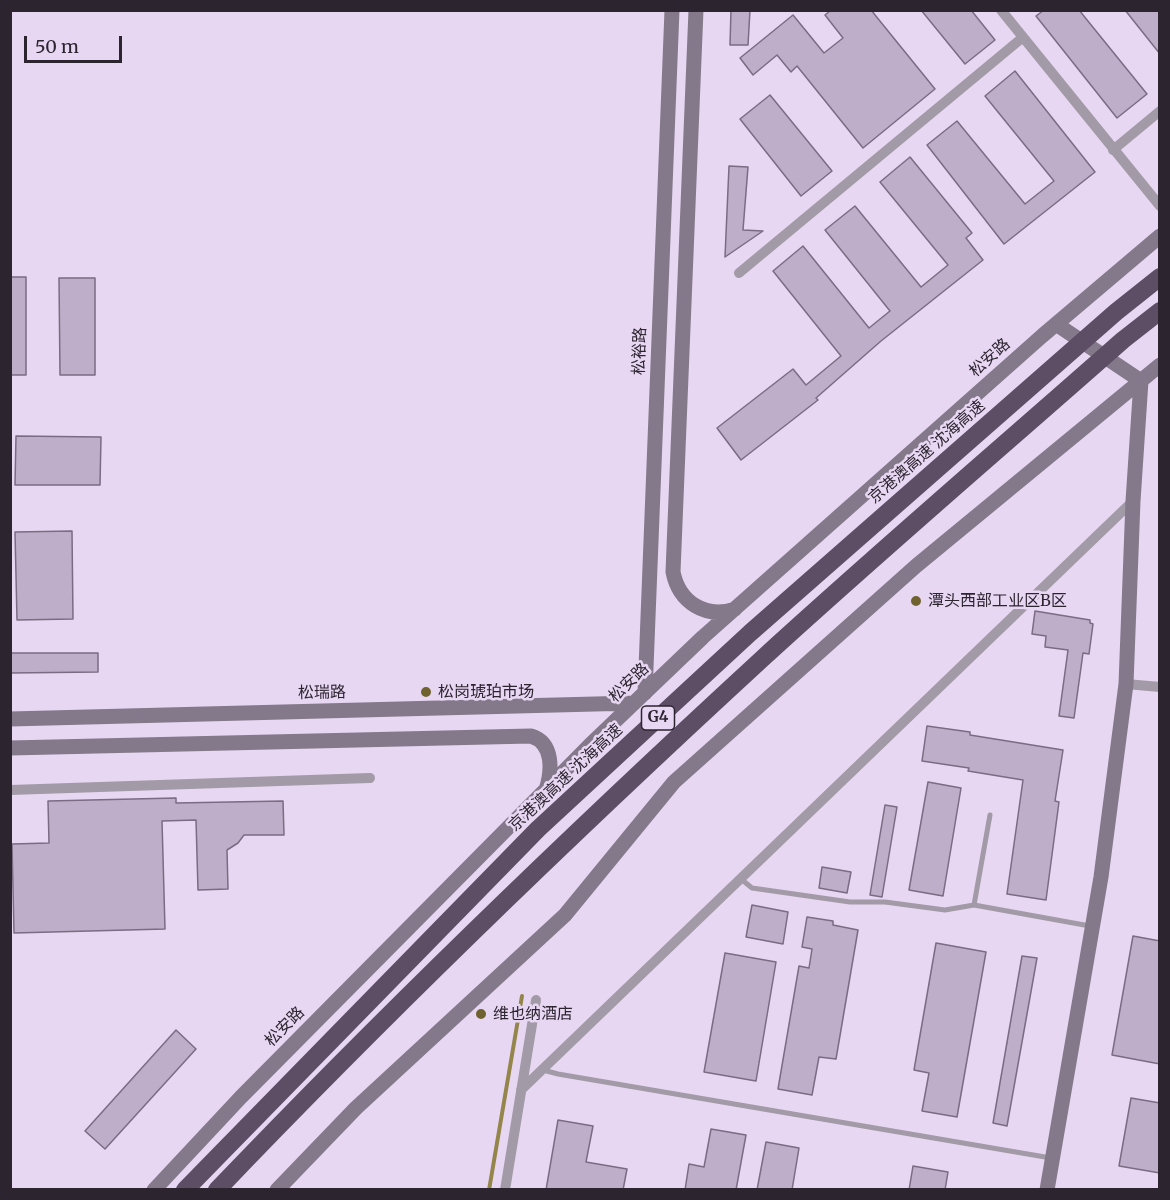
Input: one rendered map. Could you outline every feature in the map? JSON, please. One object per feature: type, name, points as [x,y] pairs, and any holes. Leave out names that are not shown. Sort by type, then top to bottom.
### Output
[{"type":"highway","name":"京港澳高速 沈海高速","points":[[185,1190],[546,821],[750,633],[1116,312],[1160,277]]},
{"type":"highway","name":"G4","points":[[217,1190],[307,1096],[528,877],[651,762],[765,656],[1123,340],[1160,311]]},
{"type":"street","name":"松裕路","points":[[645,693],[672,10]]},
{"type":"street","points":[[696,10],[673,572],[679,590],[689,603],[701,609],[717,612],[735,609]]},
{"type":"street","points":[[1000,10],[1160,206]]},
{"type":"street","points":[[739,273],[1022,38]]},
{"type":"street","points":[[1113,150],[1160,111]]},
{"type":"street","name":"松安路","points":[[154,1190],[241,1097],[634,703],[735,609],[1056,324],[1160,236]]},
{"type":"street","points":[[1056,324],[1141,381]]},
{"type":"street","points":[[277,1190],[356,1108],[565,915],[674,782],[916,566],[1160,365]]},
{"type":"street","points":[[1047,1190],[1101,877],[1126,684],[1133,501],[1141,381]]},
{"type":"street","points":[[521,1090],[1133,501]]},
{"type":"street","points":[[1126,684],[1160,687]]},
{"type":"street","name":"松瑞路","points":[[10,719],[634,703]]},
{"type":"street","points":[[10,747],[531,736],[542,741],[548,753],[550,777],[546,790]]},
{"type":"street","points":[[10,790],[370,778]]},
{"type":"street","points":[[505,1190],[536,1000]]},
{"type":"lane","points":[[974,905],[990,815]]},
{"type":"lane","points":[[741,879],[752,888],[850,902],[885,902],[945,910],[974,905],[1093,927]]},
{"type":"lane","points":[[542,1070],[1052,1158]]},
{"type":"building","points":[[731,10],[750,10],[748,45],[730,45]]},
{"type":"building","points":[[831,10],[871,10],[935,89],[863,148],[797,66],[791,72],[777,55],[753,75],[740,58],[793,15],[824,53],[843,38],[825,15]]},
{"type":"building","points":[[921,10],[971,10],[995,40],[965,64]]},
{"type":"building","points":[[1044,10],[1079,10],[1147,94],[1117,118],[1036,16]]},
{"type":"building","points":[[1125,10],[1160,10],[1160,54]]},
{"type":"building","points":[[1015,71],[1095,172],[1004,244],[927,145],[957,121],[1025,204],[1054,181],[985,96]]},
{"type":"building","points":[[770,95],[832,171],[801,196],[740,119]]},
{"type":"building","points":[[910,157],[972,233],[966,238],[983,260],[881,341],[816,398],[818,400],[741,460],[717,428],[793,369],[806,385],[841,356],[773,271],[803,246],[869,328],[890,311],[825,230],[855,206],[921,287],[948,265],[880,182]]},
{"type":"building","points":[[729,166],[748,167],[743,230],[763,231],[725,257]]},
{"type":"building","points":[[10,277],[26,277],[26,375],[10,375]]},
{"type":"building","points":[[59,278],[95,278],[95,375],[60,375]]},
{"type":"building","points":[[16,436],[101,437],[100,485],[15,485]]},
{"type":"building","points":[[72,531],[73,619],[17,620],[15,532]]},
{"type":"building","points":[[1035,611],[1090,620],[1093,624],[1089,654],[1083,653],[1074,718],[1059,716],[1068,650],[1045,647],[1046,636],[1032,634]]},
{"type":"building","points":[[10,653],[98,653],[98,672],[10,673]]},
{"type":"building","points":[[927,726],[1063,750],[1055,801],[1059,802],[1046,900],[1007,894],[1023,780],[968,771],[969,768],[922,761]]},
{"type":"building","points":[[928,782],[961,788],[943,896],[909,890]]},
{"type":"building","points":[[176,798],[176,803],[283,801],[284,835],[244,835],[238,843],[227,850],[228,889],[198,890],[196,820],[162,821],[165,929],[14,933],[12,844],[49,843],[48,801]]},
{"type":"building","points":[[885,805],[897,807],[882,897],[870,895]]},
{"type":"building","points":[[822,867],[851,872],[847,893],[819,888]]},
{"type":"building","points":[[752,905],[788,912],[783,944],[746,937]]},
{"type":"building","points":[[807,917],[833,921],[833,925],[858,930],[836,1059],[819,1057],[812,1095],[778,1089],[799,966],[809,968],[812,949],[802,947]]},
{"type":"building","points":[[1133,936],[1160,941],[1160,1064],[1112,1055]]},
{"type":"building","points":[[936,943],[986,952],[957,1117],[922,1111],[929,1073],[914,1070]]},
{"type":"building","points":[[725,953],[776,962],[756,1081],[704,1072]]},
{"type":"building","points":[[1022,956],[1037,958],[1007,1126],[993,1123]]},
{"type":"building","points":[[176,1030],[196,1049],[105,1149],[85,1131]]},
{"type":"building","points":[[1131,1098],[1160,1103],[1160,1173],[1119,1166]]},
{"type":"building","points":[[558,1120],[593,1126],[586,1162],[627,1169],[623,1190],[546,1190]]},
{"type":"building","points":[[711,1129],[746,1135],[736,1190],[685,1190],[689,1164],[704,1167]]},
{"type":"building","points":[[766,1142],[799,1148],[792,1190],[757,1190]]},
{"type":"building","points":[[913,1166],[948,1172],[945,1190],[909,1190]]},
{"type":"waterway","points":[[489,1190],[522,996]]},
{"type":"place","name":"潭头西部工业区B区","points":[[916,601]]},
{"type":"place","name":"松岗琥珀市场","points":[[426,692]]},
{"type":"place","name":"维也纳酒店","points":[[481,1014]]}]
